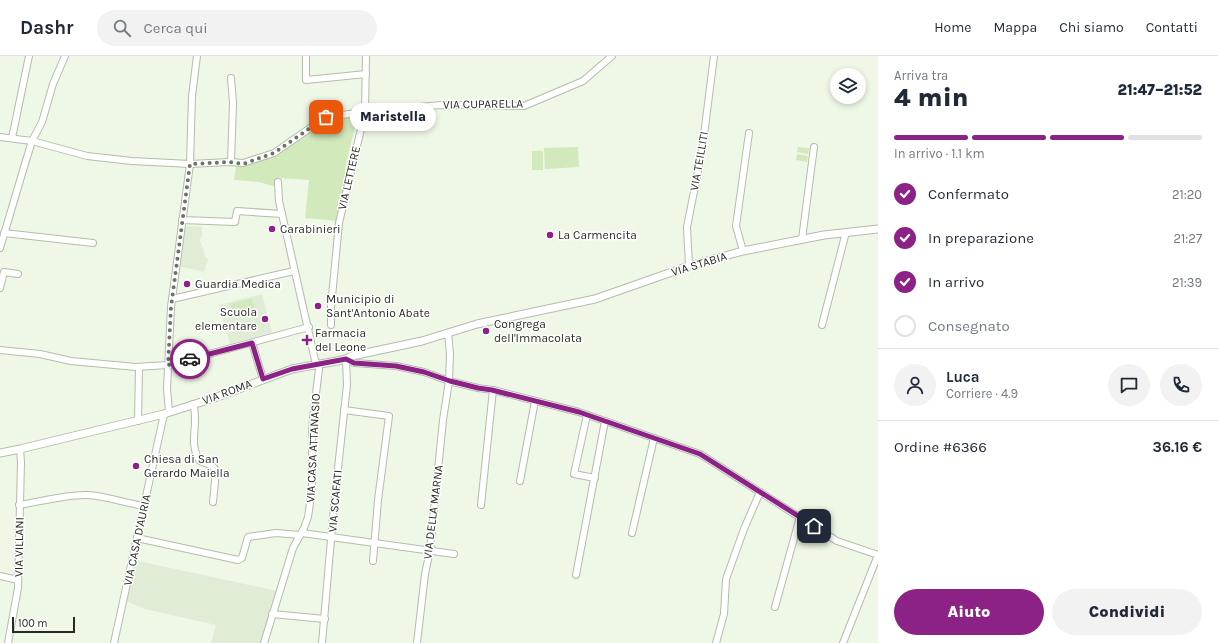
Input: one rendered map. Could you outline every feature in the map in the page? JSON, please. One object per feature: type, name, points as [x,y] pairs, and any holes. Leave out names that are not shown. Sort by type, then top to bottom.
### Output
[{"type":"main road","name":"VIA STABIA","points":[[523,314],[594,299],[689,266],[743,251],[802,239],[846,232],[878,229]]},
{"type":"main road","name":"VIA ROMA","points":[[0,453],[166,413],[292,369],[346,359],[352,356],[422,341],[477,324],[523,314]]},
{"type":"street","points":[[12,138],[29,56]]},
{"type":"street","points":[[0,248],[32,141],[42,122],[48,99],[65,56]]},
{"type":"street","name":"VIA CASA D'AURIA","points":[[114,643],[166,413],[172,299],[190,164],[192,96],[198,56]]},
{"type":"street","points":[[306,56],[306,80],[366,74]]},
{"type":"street","name":"VIA LETTERE","points":[[331,324],[331,307],[339,223],[365,112],[366,56]]},
{"type":"street","name":"VIA CUPARELLA","points":[[0,136],[32,141],[87,156],[132,161],[190,164],[231,162],[243,164],[274,153],[326,117],[441,105],[524,106],[583,81],[612,56]]},
{"type":"street","name":"VIA TEILLITI","points":[[689,266],[687,227],[702,151],[714,56]]},
{"type":"street","points":[[231,78],[233,103],[231,162]]},
{"type":"street","points":[[743,251],[736,226],[749,133]]},
{"type":"street","points":[[802,239],[814,147]]},
{"type":"street","points":[[278,182],[279,201],[294,271],[315,360],[318,365]]},
{"type":"street","points":[[182,220],[235,222],[237,211],[282,214]]},
{"type":"street","points":[[822,325],[846,232]]},
{"type":"street","points":[[4,233],[92,243]]},
{"type":"street","points":[[172,299],[294,271]]},
{"type":"street","points":[[0,288],[4,272],[18,274]]},
{"type":"street","points":[[0,350],[40,354],[71,361],[139,367],[168,365],[308,327]]},
{"type":"street","name":"VIA DELLA MARNA","points":[[417,643],[425,574],[430,550],[443,420],[450,381],[448,333]]},
{"type":"street","points":[[252,343],[263,379]]},
{"type":"street","points":[[346,359],[354,363],[396,366],[424,372],[450,381],[535,401],[587,415],[700,454],[842,543],[878,555],[843,643]]},
{"type":"street","name":"VIA SCAFATI","points":[[322,643],[347,385],[346,359]]},
{"type":"street","name":"VIA CASA ATTANASIO","points":[[264,643],[293,548],[308,517],[312,489],[312,434],[318,365]]},
{"type":"street","points":[[138,420],[139,367]]},
{"type":"street","points":[[481,505],[492,390]]},
{"type":"street","points":[[520,481],[535,401]]},
{"type":"street","points":[[193,404],[196,412],[193,440],[194,450],[200,461],[211,465],[216,471],[213,502]]},
{"type":"street","points":[[344,410],[389,416],[378,500],[373,561]]},
{"type":"street","points":[[587,415],[574,474],[594,478]]},
{"type":"street","points":[[576,575],[605,421]]},
{"type":"street","points":[[632,533],[654,438]]},
{"type":"street","name":"VIA VILLANI","points":[[8,643],[18,588],[20,449]]},
{"type":"street","points":[[716,643],[724,614],[726,579],[741,536],[760,492]]},
{"type":"street","points":[[19,505],[80,495],[115,499],[126,503],[144,506]]},
{"type":"street","points":[[775,607],[800,517]]},
{"type":"street","points":[[137,538],[238,560],[242,558],[248,537],[276,533],[332,536],[454,554]]},
{"type":"street","points":[[0,576],[18,580]]},
{"type":"street","points":[[272,614],[325,619]]},
{"type":"shaded area","points":[[184,226],[202,227],[202,235],[200,240],[205,257],[208,259],[204,272],[178,266]]},
{"type":"shaded area","points":[[262,294],[272,332],[230,344],[219,305]]},
{"type":"shaded area","points":[[134,560],[277,591],[262,643],[211,643],[216,625],[145,609],[126,601]]},
{"type":"green space","points":[[350,116],[355,118],[356,122],[345,169],[348,170],[337,221],[305,218],[309,180],[278,178],[276,187],[259,182],[234,180],[236,166],[244,165],[277,153],[327,121]]},
{"type":"green space","points":[[578,147],[579,167],[545,169],[544,148]]},
{"type":"green space","points":[[798,147],[809,148],[808,154],[797,152]]},
{"type":"green space","points":[[532,151],[543,151],[543,170],[532,170]]},
{"type":"green space","points":[[797,154],[808,156],[807,162],[796,160]]},
{"type":"green space","points":[[252,299],[255,310],[233,316],[230,304]]},
{"type":"way so far","points":[[190,359],[168,365],[171,307],[190,164],[230,162],[243,164],[274,153],[326,117]]},
{"type":"place","name":"Maristella","points":[[326,117]]},
{"type":"place","name":"Carabinieri","points":[[272,229]]},
{"type":"place","name":"La Carmencita","points":[[550,235]]},
{"type":"place","name":"Guardia Medica","points":[[187,284]]},
{"type":"place","name":"Municipio di Sant'Antonio Abate","points":[[318,306]]},
{"type":"place","name":"Scuola elementare","points":[[265,319]]},
{"type":"place","name":"Congrega dell'Immacolata","points":[[486,331]]},
{"type":"place","name":"Farmacia del Leone","points":[[307,340]]},
{"type":"place","name":"Chiesa di San Gerardo Maiella","points":[[136,466]]},
{"type":"route","points":[[190,359],[252,343],[263,379],[292,369],[346,359],[354,363],[396,366],[424,372],[450,381],[579,412],[700,454],[814,526]]}]
